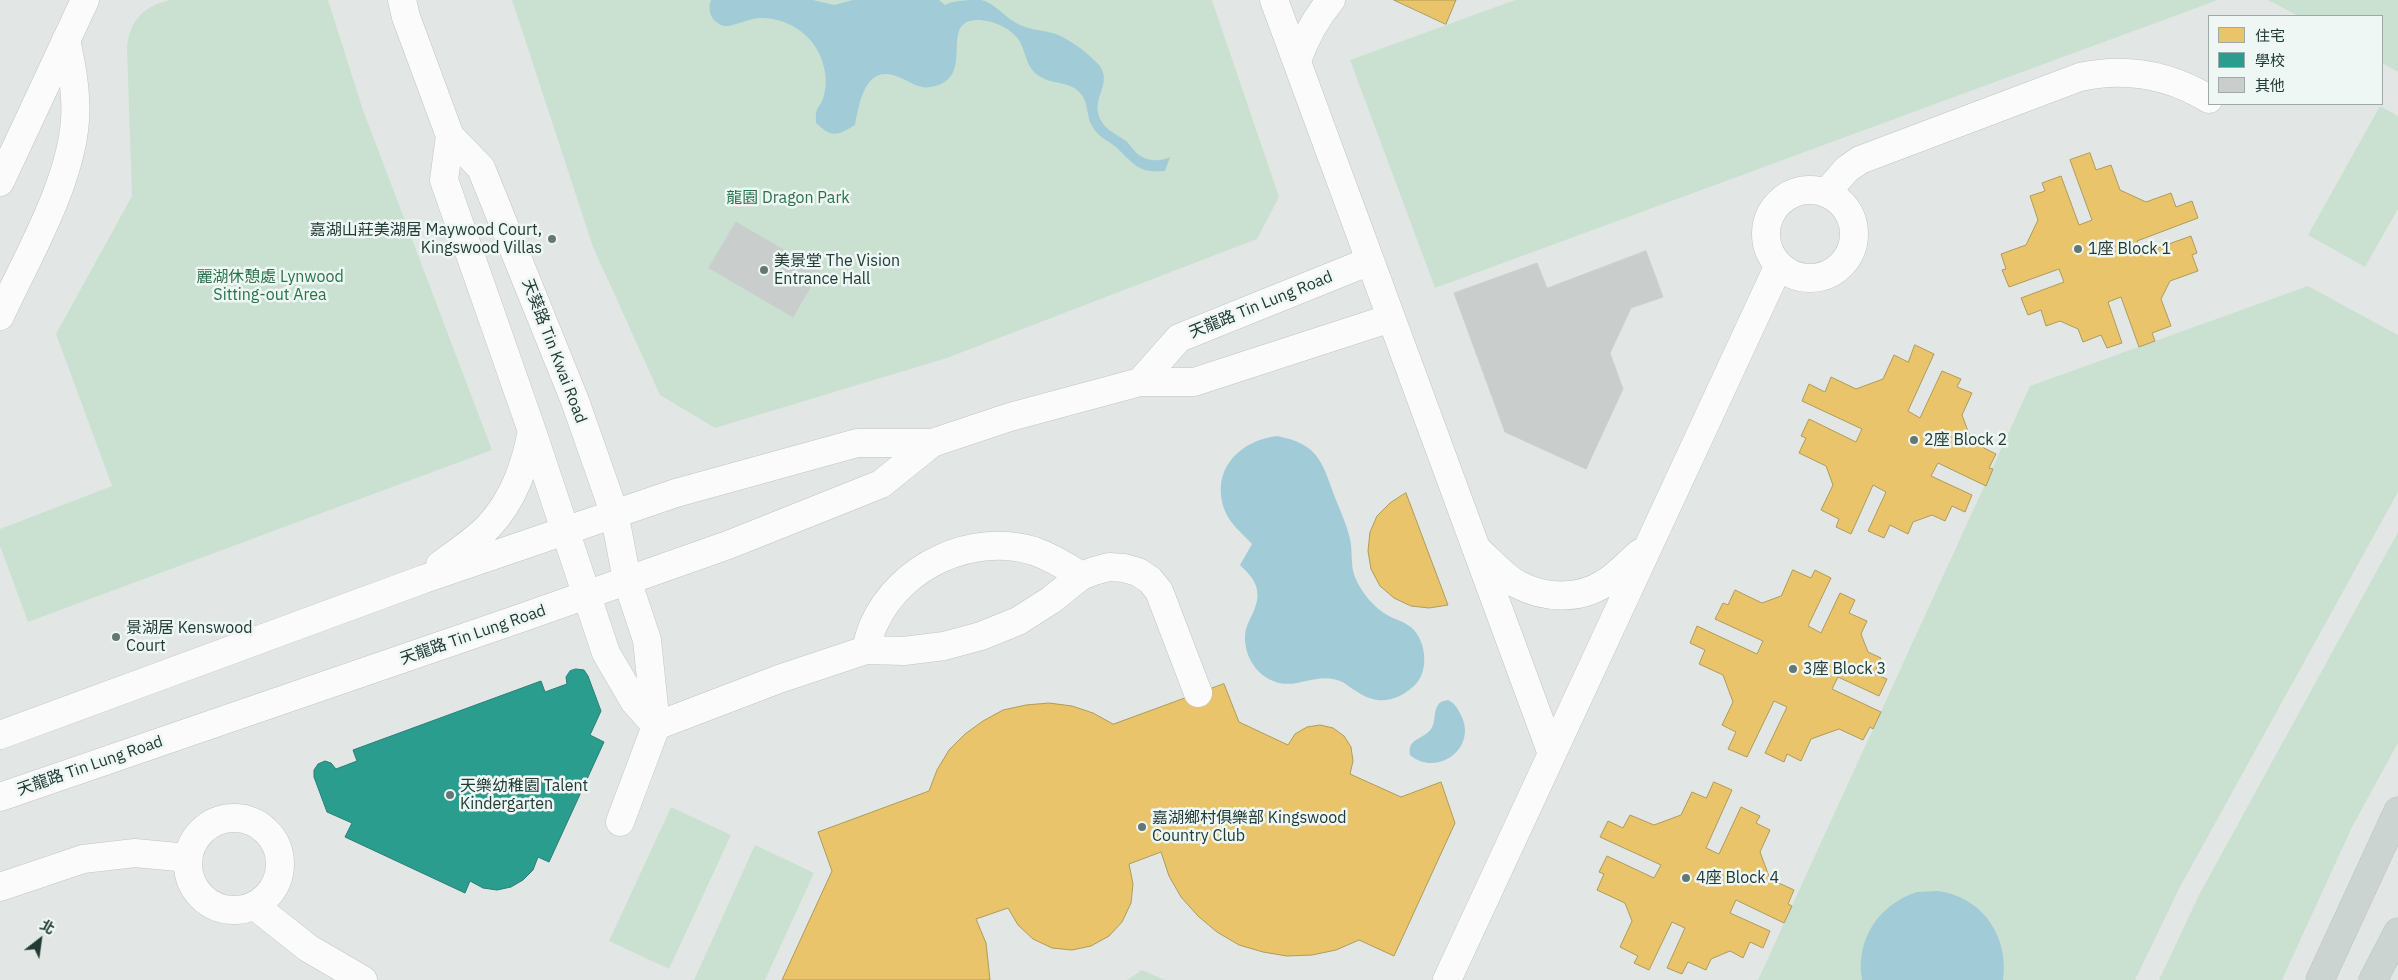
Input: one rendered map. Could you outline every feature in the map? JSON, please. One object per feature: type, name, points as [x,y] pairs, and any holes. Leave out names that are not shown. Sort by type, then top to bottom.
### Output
[{"type":"main road","points":[[2320,980],[2398,811]]},
{"type":"main road","points":[[2373,980],[2398,932]]},
{"type":"street","points":[[0,182],[84,0]]},
{"type":"street","name":"天葵路 Tin Kwai Road","points":[[402,0],[406,16],[450,136],[481,168],[575,401],[614,512],[627,580],[647,640],[656,726]]},
{"type":"street","points":[[1274,0],[1552,754]]},
{"type":"street","points":[[1300,69],[1306,37],[1318,16],[1331,0]]},
{"type":"street","points":[[0,316],[57,192],[70,157],[75,120],[75,93],[72,66],[66,40]]},
{"type":"street","points":[[1826,193],[1847,169],[1860,160],[2080,76],[2101,72],[2145,73],[2170,79],[2193,89],[2208,98]]},
{"type":"street","name":"天葵路 Tin Kwai Road","points":[[450,136],[444,180],[566,529],[586,595],[606,652],[634,701],[656,726]]},
{"type":"street","points":[[1811,190],[1826,193],[1838,200],[1848,211],[1853,224],[1854,238],[1850,252],[1843,264],[1818,278],[1804,278],[1790,273],[1779,265],[1770,252],[1766,238],[1767,224],[1773,210],[1783,200],[1796,193],[1811,190]]},
{"type":"street","name":"天龍路 Tin Lung Road","points":[[1140,382],[1178,338],[1370,261]]},
{"type":"street","points":[[1447,980],[1779,265]]},
{"type":"street","name":"天龍路 Tin Lung Road","points":[[4,730],[424,579],[676,492],[857,443],[932,443],[1010,417],[1140,382],[1194,382],[1391,318]]},
{"type":"street","points":[[424,579],[489,526],[501,510],[522,473],[532,431]]},
{"type":"street","name":"天龍路 Tin Lung Road","points":[[0,797],[728,545],[881,484],[932,443]]},
{"type":"street","points":[[1476,549],[1516,584],[1539,594],[1564,596],[1586,592],[1606,583],[1649,545]]},
{"type":"street","points":[[866,650],[874,624],[888,601],[906,581],[927,565],[952,554],[979,547],[1006,546],[1033,551],[1058,561],[1081,576]]},
{"type":"street","points":[[620,822],[656,726],[779,679],[866,650],[904,651],[944,646],[981,636],[1018,621],[1051,600],[1081,576],[1109,567],[1124,568],[1138,572],[1150,580],[1159,591],[1198,693]]},
{"type":"street","points":[[231,817],[248,820],[262,826],[273,838],[280,853],[281,869],[276,884],[266,897],[255,906],[242,910],[227,910],[213,905],[202,897],[193,886],[188,872],[188,858],[192,842],[202,830],[216,821],[231,817]]},
{"type":"street","points":[[0,887],[83,859],[135,853],[188,858]]},
{"type":"street","points":[[255,906],[308,948],[363,980]]},
{"type":"green space","name":"麗湖休憩處 Lynwood Sitting-out Area","points":[[170,0],[328,0],[363,110],[492,450],[28,622],[0,546],[0,529],[112,486],[56,334],[132,196],[127,50],[130,31],[134,23],[145,11],[152,6]]},
{"type":"green space","name":"龍園 Dragon Park","points":[[512,0],[1212,0],[1279,197],[1257,239],[947,358],[715,428],[660,395],[593,247]]},
{"type":"green space","points":[[1515,0],[2218,0],[1435,288],[1350,60]]},
{"type":"green space","points":[[2268,0],[2398,0],[2398,72],[2383,64],[2383,15],[2296,15]]},
{"type":"green space","points":[[2380,106],[2398,116],[2398,209],[2365,267],[2308,235]]},
{"type":"green space","points":[[2308,286],[2398,335],[2398,492],[2180,887],[2135,980],[1758,980],[2030,386]]},
{"type":"green space","points":[[2398,532],[2398,743],[2352,827],[2282,980],[2159,980],[2199,895]]},
{"type":"green space","points":[[671,807],[731,835],[669,969],[609,941]]},
{"type":"green space","points":[[755,845],[814,873],[765,980],[694,980]]},
{"type":"green space","points":[[1142,970],[1165,980],[1127,980]]},
{"type":"water","points":[[711,0],[813,0],[834,5],[853,0],[939,0],[945,5],[962,1],[985,1],[1021,25],[1062,37],[1079,47],[1094,60],[1103,71],[1104,77],[1098,106],[1102,122],[1141,156],[1150,160],[1170,157],[1165,171],[1144,170],[1130,161],[1095,130],[1090,122],[1084,98],[1077,90],[1036,74],[1032,70],[1017,37],[1008,29],[984,20],[966,23],[960,29],[953,73],[945,82],[931,87],[923,87],[891,74],[881,75],[873,79],[867,86],[859,105],[855,125],[839,133],[831,133],[816,123],[816,112],[823,99],[826,83],[823,64],[819,54],[807,37],[790,25],[770,19],[759,18],[724,26],[712,18]]},
{"type":"water","points":[[1277,436],[1302,444],[1317,457],[1323,466],[1347,529],[1351,544],[1353,572],[1361,588],[1378,609],[1412,628],[1421,641],[1424,657],[1422,673],[1414,686],[1400,696],[1385,700],[1371,699],[1342,682],[1330,678],[1284,684],[1274,682],[1259,672],[1248,655],[1245,642],[1246,629],[1258,595],[1253,579],[1240,565],[1252,544],[1233,525],[1227,516],[1221,496],[1221,483],[1231,460],[1239,451],[1250,444]]},
{"type":"water","points":[[1448,700],[1457,708],[1465,727],[1464,738],[1459,748],[1452,756],[1432,763],[1421,761],[1410,755],[1413,742],[1431,729],[1438,705]]},
{"type":"water","points":[[1941,891],[1959,897],[1983,913],[1992,924],[1998,937],[2004,965],[2003,980],[1862,980],[1862,951],[1866,938],[1873,926],[1891,905],[1917,892]]},
{"type":"building: 住宅","points":[[1394,0],[1456,0],[1446,24]]},
{"type":"building: 住宅","name":"1座 Block 1","points":[[2090,153],[2096,170],[2111,165],[2120,190],[2146,202],[2171,193],[2176,207],[2192,201],[2198,218],[2137,241],[2141,254],[2191,236],[2197,253],[2192,255],[2198,271],[2170,281],[2161,299],[2171,326],[2152,333],[2155,341],[2139,347],[2121,297],[2108,302],[2122,343],[2107,348],[2101,335],[2083,342],[2078,329],[2060,321],[2046,326],[2041,310],[2028,315],[2021,298],[2064,282],[2059,269],[2009,287],[2002,270],[2006,269],[2001,254],[2026,245],[2038,220],[2030,196],[2045,191],[2042,183],[2061,176],[2079,225],[2092,220],[2070,160]]},
{"type":"building: 住宅","name":"2座 Block 2","points":[[1915,345],[1934,354],[1908,411],[1920,418],[1942,371],[1961,379],[1957,387],[1972,393],[1962,415],[1972,442],[1996,454],[1989,468],[1993,469],[1986,486],[1938,463],[1931,476],[1972,495],[1965,512],[1952,506],[1945,521],[1932,515],[1913,522],[1908,534],[1890,525],[1884,538],[1868,531],[1886,492],[1873,485],[1851,534],[1836,527],[1839,519],[1821,510],[1833,485],[1826,466],[1799,453],[1806,438],[1801,436],[1809,419],[1856,442],[1862,429],[1802,401],[1809,384],[1825,392],[1831,377],[1856,389],[1883,379],[1894,355],[1908,362]]},
{"type":"building: 住宅","points":[[1406,493],[1448,605],[1429,608],[1411,606],[1394,598],[1380,586],[1371,569],[1368,551],[1370,532],[1377,516],[1390,503]]},
{"type":"building: 住宅","name":"3座 Block 3","points":[[1793,570],[1811,578],[1815,570],[1831,578],[1808,626],[1821,633],[1840,593],[1855,600],[1849,613],[1867,621],[1861,634],[1868,652],[1881,658],[1874,674],[1887,679],[1879,696],[1838,677],[1832,689],[1881,712],[1873,729],[1870,727],[1863,740],[1839,729],[1811,739],[1801,761],[1787,754],[1784,762],[1765,753],[1787,707],[1774,701],[1747,757],[1728,749],[1736,732],[1722,725],[1733,702],[1723,675],[1699,664],[1705,650],[1690,643],[1697,626],[1757,654],[1763,641],[1715,619],[1723,603],[1728,605],[1735,590],[1762,603],[1781,596]]},
{"type":"building: 住宅","name":"嘉湖鄉村俱樂部 Kingswood Country Club","points":[[1224,684],[1239,722],[1288,745],[1295,734],[1307,727],[1320,725],[1333,728],[1344,736],[1351,747],[1353,761],[1350,774],[1401,797],[1441,782],[1455,823],[1394,956],[1359,940],[1336,950],[1312,955],[1287,956],[1239,945],[1217,932],[1198,916],[1181,897],[1169,876],[1161,852],[1129,864],[1133,884],[1131,903],[1122,922],[1109,936],[1091,946],[1072,950],[1052,948],[1033,939],[1018,925],[1008,908],[976,919],[986,943],[990,980],[782,980],[832,871],[818,832],[929,791],[937,770],[949,750],[965,734],[983,721],[1003,710],[1049,703],[1072,706],[1093,713],[1113,724]]},
{"type":"building: 住宅","name":"4座 Block 4","points":[[1714,782],[1732,790],[1706,848],[1719,854],[1741,807],[1760,816],[1756,823],[1770,830],[1760,852],[1770,879],[1794,890],[1788,904],[1792,906],[1784,923],[1736,900],[1730,913],[1770,931],[1763,948],[1750,942],[1743,958],[1730,951],[1711,959],[1706,970],[1688,962],[1682,974],[1667,968],[1685,928],[1672,922],[1649,970],[1634,963],[1638,956],[1620,947],[1632,921],[1625,903],[1597,890],[1604,874],[1599,872],[1607,856],[1654,878],[1661,865],[1600,837],[1608,821],[1623,828],[1630,815],[1654,825],[1681,815],[1692,792],[1706,798]]},
{"type":"building: 學校","name":"天樂幼稚園 Talent Kindergarten","points":[[576,669],[584,670],[588,676],[601,711],[590,735],[604,742],[549,862],[538,857],[533,870],[523,880],[511,887],[497,890],[483,888],[470,881],[465,893],[345,837],[352,823],[327,812],[314,777],[314,770],[318,764],[325,761],[331,763],[336,769],[357,761],[353,750],[541,681],[545,692],[567,684],[566,677],[570,671]]},
{"type":"building: 其他","name":"美景堂 The Vision Entrance Hall","points":[[736,222],[820,271],[793,317],[709,268]]},
{"type":"building: 其他","points":[[1646,251],[1663,297],[1631,308],[1610,353],[1623,389],[1586,469],[1505,432],[1454,293],[1537,263],[1547,288]]},
{"type":"place","name":"嘉湖山莊美湖居 Maywood Court, Kingswood Villas","points":[[552,239]]},
{"type":"place","name":"1座 Block 1","points":[[2078,249]]},
{"type":"place","name":"美景堂 The Vision Entrance Hall","points":[[764,270]]},
{"type":"place","name":"2座 Block 2","points":[[1914,440]]},
{"type":"place","name":"景湖居 Kenswood Court","points":[[116,637]]},
{"type":"place","name":"3座 Block 3","points":[[1793,669]]},
{"type":"place","name":"天樂幼稚園 Talent Kindergarten","points":[[450,795]]},
{"type":"place","name":"嘉湖鄉村俱樂部 Kingswood Country Club","points":[[1142,827]]},
{"type":"place","name":"4座 Block 4","points":[[1686,878]]}]
